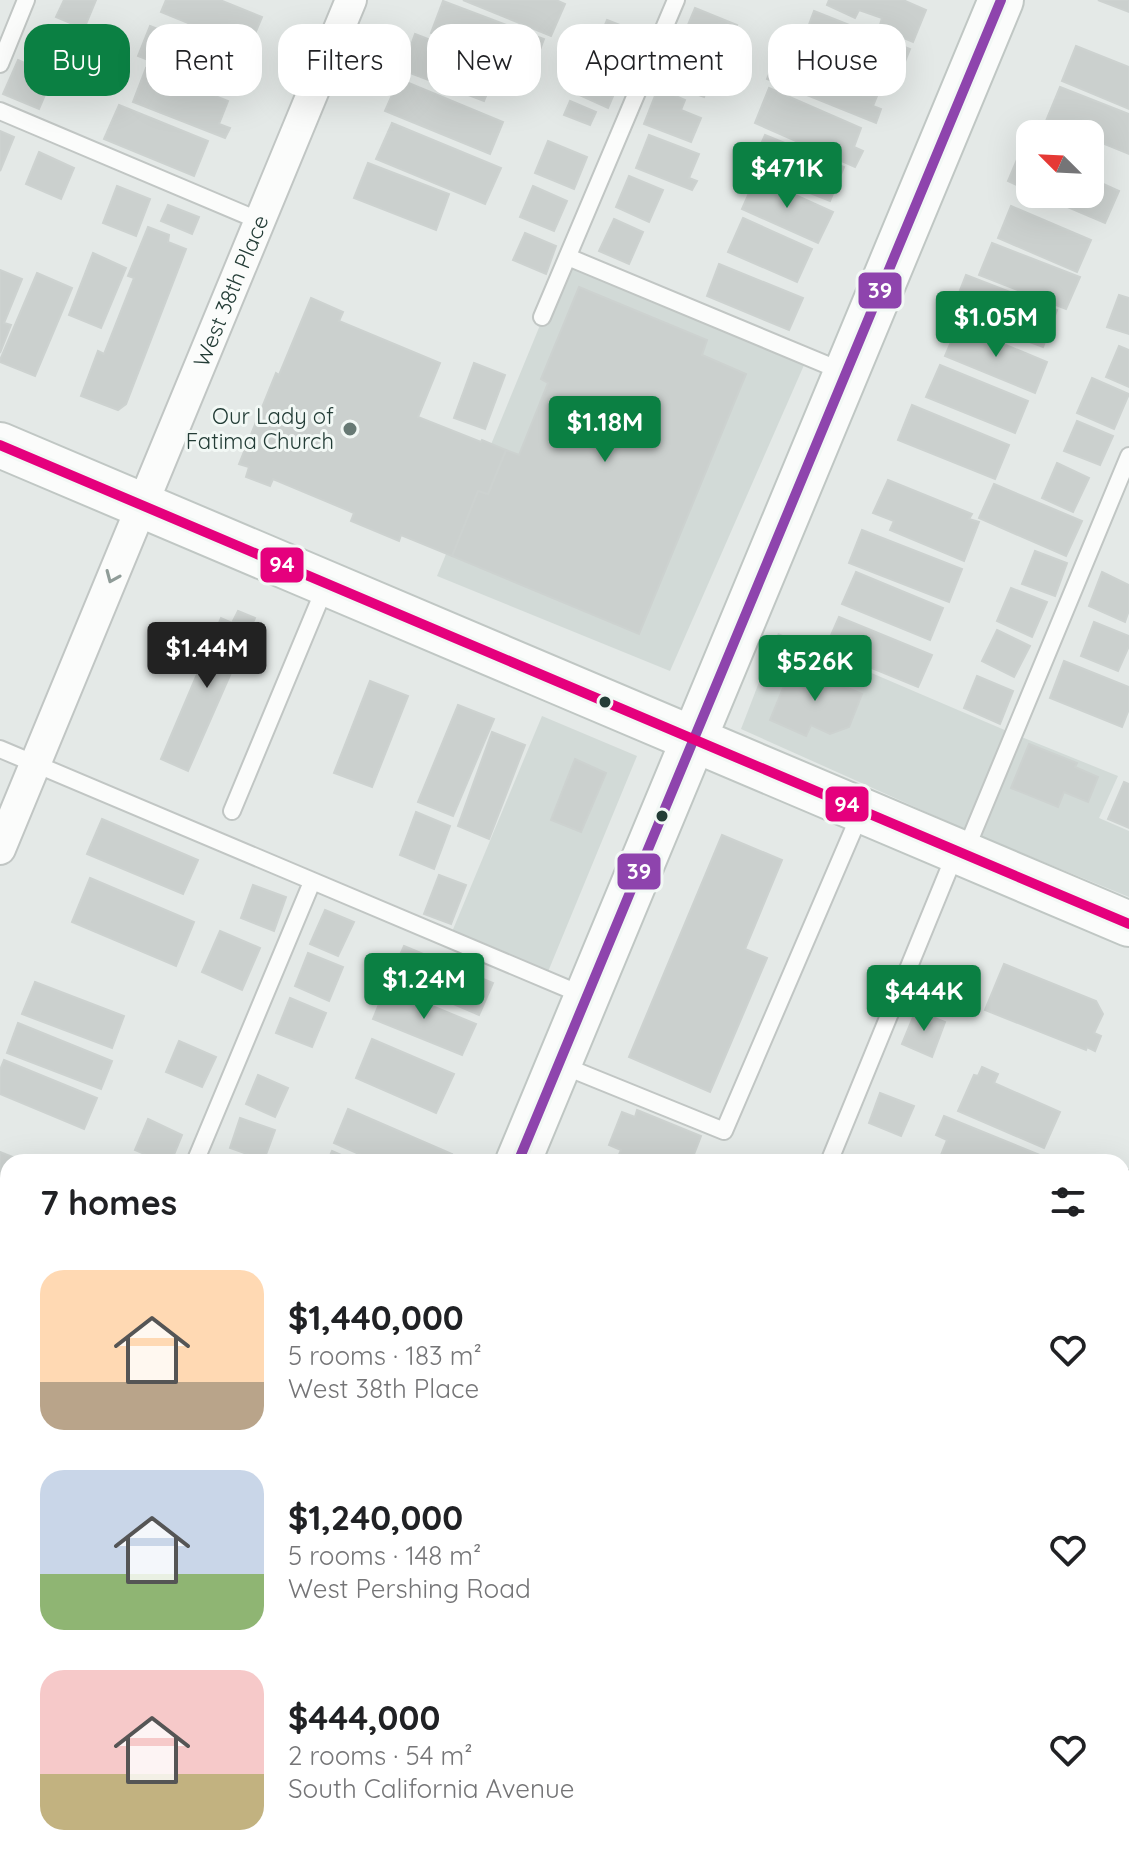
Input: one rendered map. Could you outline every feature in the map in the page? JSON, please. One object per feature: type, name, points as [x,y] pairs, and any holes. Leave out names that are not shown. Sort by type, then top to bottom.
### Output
[{"type":"street","name":"West 38th Place","points":[[0,849],[351,0]]},
{"type":"street","points":[[521,1154],[1001,0]]},
{"type":"street","points":[[0,445],[1129,924]]},
{"type":"lane","points":[[0,64],[26,0]]},
{"type":"lane","points":[[542,317],[676,0]]},
{"type":"lane","points":[[0,111],[260,221]]},
{"type":"lane","points":[[568,257],[846,373]]},
{"type":"lane","points":[[832,1154],[1129,456]]},
{"type":"lane","points":[[232,811],[327,584]]},
{"type":"lane","points":[[0,749],[587,997]]},
{"type":"lane","points":[[559,1064],[724,1131],[862,811]]},
{"type":"lane","points":[[198,1154],[312,882]]},
{"type":"shaded area","points":[[568,257],[808,356],[670,671],[437,576]]},
{"type":"shaded area","points":[[778,633],[1118,776],[1099,818],[1129,831],[1129,897],[973,833],[741,729]]},
{"type":"shaded area","points":[[542,716],[637,756],[545,979],[449,939]]},
{"type":"building","points":[[64,0],[96,0],[86,24],[72,24],[56,17]]},
{"type":"building","points":[[166,0],[220,0],[262,17],[259,24],[190,24],[161,12]]},
{"type":"building","points":[[463,0],[556,0],[565,4],[551,36],[541,32],[541,24],[522,24]]},
{"type":"building","points":[[829,0],[903,0],[926,10],[913,42],[906,39],[906,24],[880,24],[882,18],[859,10],[855,18],[827,5]]},
{"type":"building","points":[[1098,0],[1129,0],[1129,12]]},
{"type":"building","points":[[443,1],[504,24],[434,24]]},
{"type":"building","points":[[695,8],[735,24],[688,24]]},
{"type":"building","points":[[814,11],[847,24],[809,24]]},
{"type":"building","points":[[415,34],[427,39],[427,79],[411,73],[411,45]]},
{"type":"building","points":[[146,36],[146,59],[138,56]]},
{"type":"building","points":[[1076,46],[1129,67],[1129,109],[1062,81]]},
{"type":"building","points":[[18,60],[24,63],[24,96],[45,96],[39,109],[3,94]]},
{"type":"building","points":[[146,68],[146,96],[216,96],[228,101],[219,124],[230,128],[225,138],[133,102]]},
{"type":"building","points":[[411,84],[427,91],[427,96],[440,96],[503,122],[490,154],[385,111],[392,96],[411,96]]},
{"type":"building","points":[[1060,87],[1129,114],[1129,154],[1104,144],[1104,120],[1046,120]]},
{"type":"building","points":[[768,90],[768,96],[787,96],[861,128],[854,147],[863,151],[855,167],[755,123]]},
{"type":"building","points":[[582,96],[613,96],[608,108]]},
{"type":"building","points":[[655,96],[676,96],[685,100],[681,110],[701,118],[691,142],[644,124]]},
{"type":"building","points":[[809,96],[877,96],[873,106],[881,109],[876,123]]},
{"type":"building","points":[[570,101],[596,112],[590,125],[564,115]]},
{"type":"building","points":[[119,105],[208,141],[194,176],[104,139]]},
{"type":"building","points":[[392,123],[501,168],[485,204],[376,159]]},
{"type":"building","points":[[0,131],[14,137],[0,171]]},
{"type":"building","points":[[649,135],[699,154],[689,178],[697,181],[692,190],[636,168]]},
{"type":"building","points":[[765,135],[844,167],[830,201],[750,169]]},
{"type":"building","points":[[548,141],[587,157],[574,189],[535,173]]},
{"type":"building","points":[[39,152],[74,168],[61,199],[26,184]]},
{"type":"building","points":[[1016,162],[1016,185],[1008,181]]},
{"type":"building","points":[[368,163],[449,194],[436,230],[354,198]]},
{"type":"building","points":[[629,176],[663,190],[649,222],[616,207]]},
{"type":"building","points":[[756,177],[833,212],[818,243],[742,209]]},
{"type":"building","points":[[1104,184],[1119,191],[1105,223],[1070,208],[1104,208]]},
{"type":"building","points":[[117,186],[150,199],[136,236],[103,223]]},
{"type":"building","points":[[533,186],[567,201],[554,231],[520,217]]},
{"type":"building","points":[[168,205],[199,217],[192,234],[161,221]]},
{"type":"building","points":[[1011,206],[1091,240],[1077,272],[998,238]]},
{"type":"building","points":[[743,218],[812,249],[797,282],[728,252]]},
{"type":"building","points":[[614,219],[643,232],[629,264],[599,251]]},
{"type":"building","points":[[148,227],[169,235],[168,242],[186,249],[126,404],[118,410],[81,396],[98,351],[104,354],[134,278],[128,276]]},
{"type":"building","points":[[525,233],[556,246],[546,274],[513,260]]},
{"type":"building","points":[[992,243],[1080,277],[1066,309],[979,275]]},
{"type":"building","points":[[93,253],[126,268],[101,328],[69,315]]},
{"type":"building","points":[[719,264],[803,298],[789,330],[707,296]]},
{"type":"building","points":[[0,270],[22,279],[4,323],[11,325],[0,353]]},
{"type":"building","points":[[37,273],[72,288],[35,376],[0,360]]},
{"type":"building","points":[[966,275],[1057,310],[1043,347],[962,317],[968,302],[957,298]]},
{"type":"building","points":[[579,287],[707,340],[702,355],[746,374],[639,634],[452,556],[478,491],[488,494],[506,450],[519,455],[548,383],[541,379]]},
{"type":"building","points":[[1119,295],[1129,298],[1129,334],[1107,327]]},
{"type":"building","name":"Our Lady of Fatima Church","points":[[311,298],[343,312],[339,321],[440,363],[418,417],[506,450],[488,494],[478,491],[452,556],[401,535],[399,541],[351,521],[354,513],[273,479],[270,486],[246,477],[249,467],[239,464]]},
{"type":"building","points":[[960,321],[967,324],[965,328],[1047,362],[1035,393],[945,356]]},
{"type":"building","points":[[1119,346],[1129,350],[1129,387],[1106,377]]},
{"type":"building","points":[[474,363],[505,375],[485,429],[454,418]]},
{"type":"building","points":[[940,365],[1028,401],[1015,433],[926,397]]},
{"type":"building","points":[[1092,378],[1129,394],[1114,429],[1077,413]]},
{"type":"building","points":[[912,405],[1009,445],[995,479],[898,440]]},
{"type":"building","points":[[1077,421],[1113,436],[1100,465],[1064,451]]},
{"type":"building","points":[[1057,463],[1089,478],[1073,512],[1042,498]]},
{"type":"building","points":[[888,480],[972,514],[969,519],[979,522],[964,561],[890,530],[894,521],[873,513]]},
{"type":"building","points":[[994,484],[1082,521],[1066,556],[979,518]]},
{"type":"building","points":[[862,530],[962,569],[949,602],[849,563]]},
{"type":"building","points":[[1035,551],[1067,563],[1055,596],[1022,584]]},
{"type":"building","points":[[856,572],[943,608],[930,640],[842,604]]},
{"type":"building","points":[[1102,572],[1129,585],[1129,610],[1125,622],[1089,606]]},
{"type":"building","points":[[1011,588],[1047,602],[1032,637],[997,621]]},
{"type":"building","points":[[238,611],[255,618],[188,771],[161,759],[221,618],[232,623]]},
{"type":"building","points":[[839,617],[932,655],[918,687],[825,649]]},
{"type":"building","points":[[1094,622],[1129,636],[1129,646],[1118,671],[1081,656]]},
{"type":"building","points":[[997,630],[1030,646],[1014,677],[982,661]]},
{"type":"building","points":[[1064,661],[1129,687],[1129,709],[1122,727],[1050,698]]},
{"type":"building","points":[[793,664],[862,694],[849,727],[830,734],[811,725],[806,736],[770,720]]},
{"type":"building","points":[[977,676],[1013,691],[1000,724],[964,708]]},
{"type":"building","points":[[370,681],[408,696],[372,787],[334,773]]},
{"type":"building","points":[[458,705],[494,719],[453,816],[418,802]]},
{"type":"building","points":[[492,732],[525,745],[489,839],[458,826]]},
{"type":"building","points":[[1029,744],[1077,763],[1075,767],[1098,777],[1088,802],[1064,792],[1058,807],[1011,788]]},
{"type":"building","points":[[575,759],[606,773],[581,832],[551,820]]},
{"type":"building","points":[[1124,782],[1129,784],[1129,828],[1108,819]]},
{"type":"building","points":[[416,812],[450,826],[434,869],[400,855]]},
{"type":"building","points":[[102,819],[198,860],[183,894],[87,854]]},
{"type":"building","points":[[722,835],[782,860],[745,949],[767,958],[710,1092],[629,1057]]},
{"type":"building","points":[[439,875],[466,885],[451,924],[424,914]]},
{"type":"building","points":[[90,878],[194,922],[176,966],[72,922]]},
{"type":"building","points":[[253,885],[286,897],[274,931],[241,918]]},
{"type":"building","points":[[325,910],[354,922],[338,956],[310,944]]},
{"type":"building","points":[[220,931],[260,948],[242,990],[202,972]]},
{"type":"building","points":[[404,946],[493,983],[479,1015],[390,977]]},
{"type":"building","points":[[308,953],[343,967],[329,1001],[295,986]]},
{"type":"building","points":[[1004,964],[1096,1001],[1103,1014],[1094,1033],[1101,1036],[1095,1051],[985,1010]]},
{"type":"building","points":[[931,967],[966,982],[952,1016],[916,1001]]},
{"type":"building","points":[[35,982],[124,1016],[112,1048],[22,1014]]},
{"type":"building","points":[[386,987],[476,1024],[462,1055],[373,1019]]},
{"type":"building","points":[[290,998],[326,1013],[312,1047],[276,1033]]},
{"type":"building","points":[[916,1010],[945,1022],[932,1057],[902,1044]]},
{"type":"building","points":[[18,1023],[112,1061],[101,1089],[7,1053]]},
{"type":"building","points":[[372,1039],[454,1074],[436,1113],[356,1078]]},
{"type":"building","points":[[179,1041],[216,1057],[202,1087],[166,1072]]},
{"type":"building","points":[[4,1060],[97,1098],[84,1129],[0,1094],[0,1070]]},
{"type":"building","points":[[982,1067],[998,1074],[994,1083],[1060,1112],[1044,1148],[958,1111],[974,1075],[978,1076]]},
{"type":"building","points":[[258,1075],[288,1088],[275,1117],[246,1104]]},
{"type":"building","points":[[880,1093],[914,1106],[901,1136],[869,1123]]},
{"type":"building","points":[[348,1109],[452,1154],[359,1154],[334,1143]]},
{"type":"building","points":[[637,1110],[701,1136],[694,1154],[619,1154],[621,1150],[609,1145],[622,1112],[635,1117]]},
{"type":"building","points":[[944,1116],[1038,1154],[941,1154],[947,1140],[936,1135]]},
{"type":"building","points":[[240,1118],[275,1130],[266,1154],[247,1154],[230,1148]]},
{"type":"building","points":[[148,1119],[182,1135],[174,1154],[144,1154],[135,1150]]},
{"type":"transit line","name":"39","points":[[521,1154],[1001,0]]},
{"type":"transit line","name":"94","points":[[0,445],[1129,924]]},
{"type":"place","name":"Our Lady of Fatima Church","points":[[350,429]]}]
